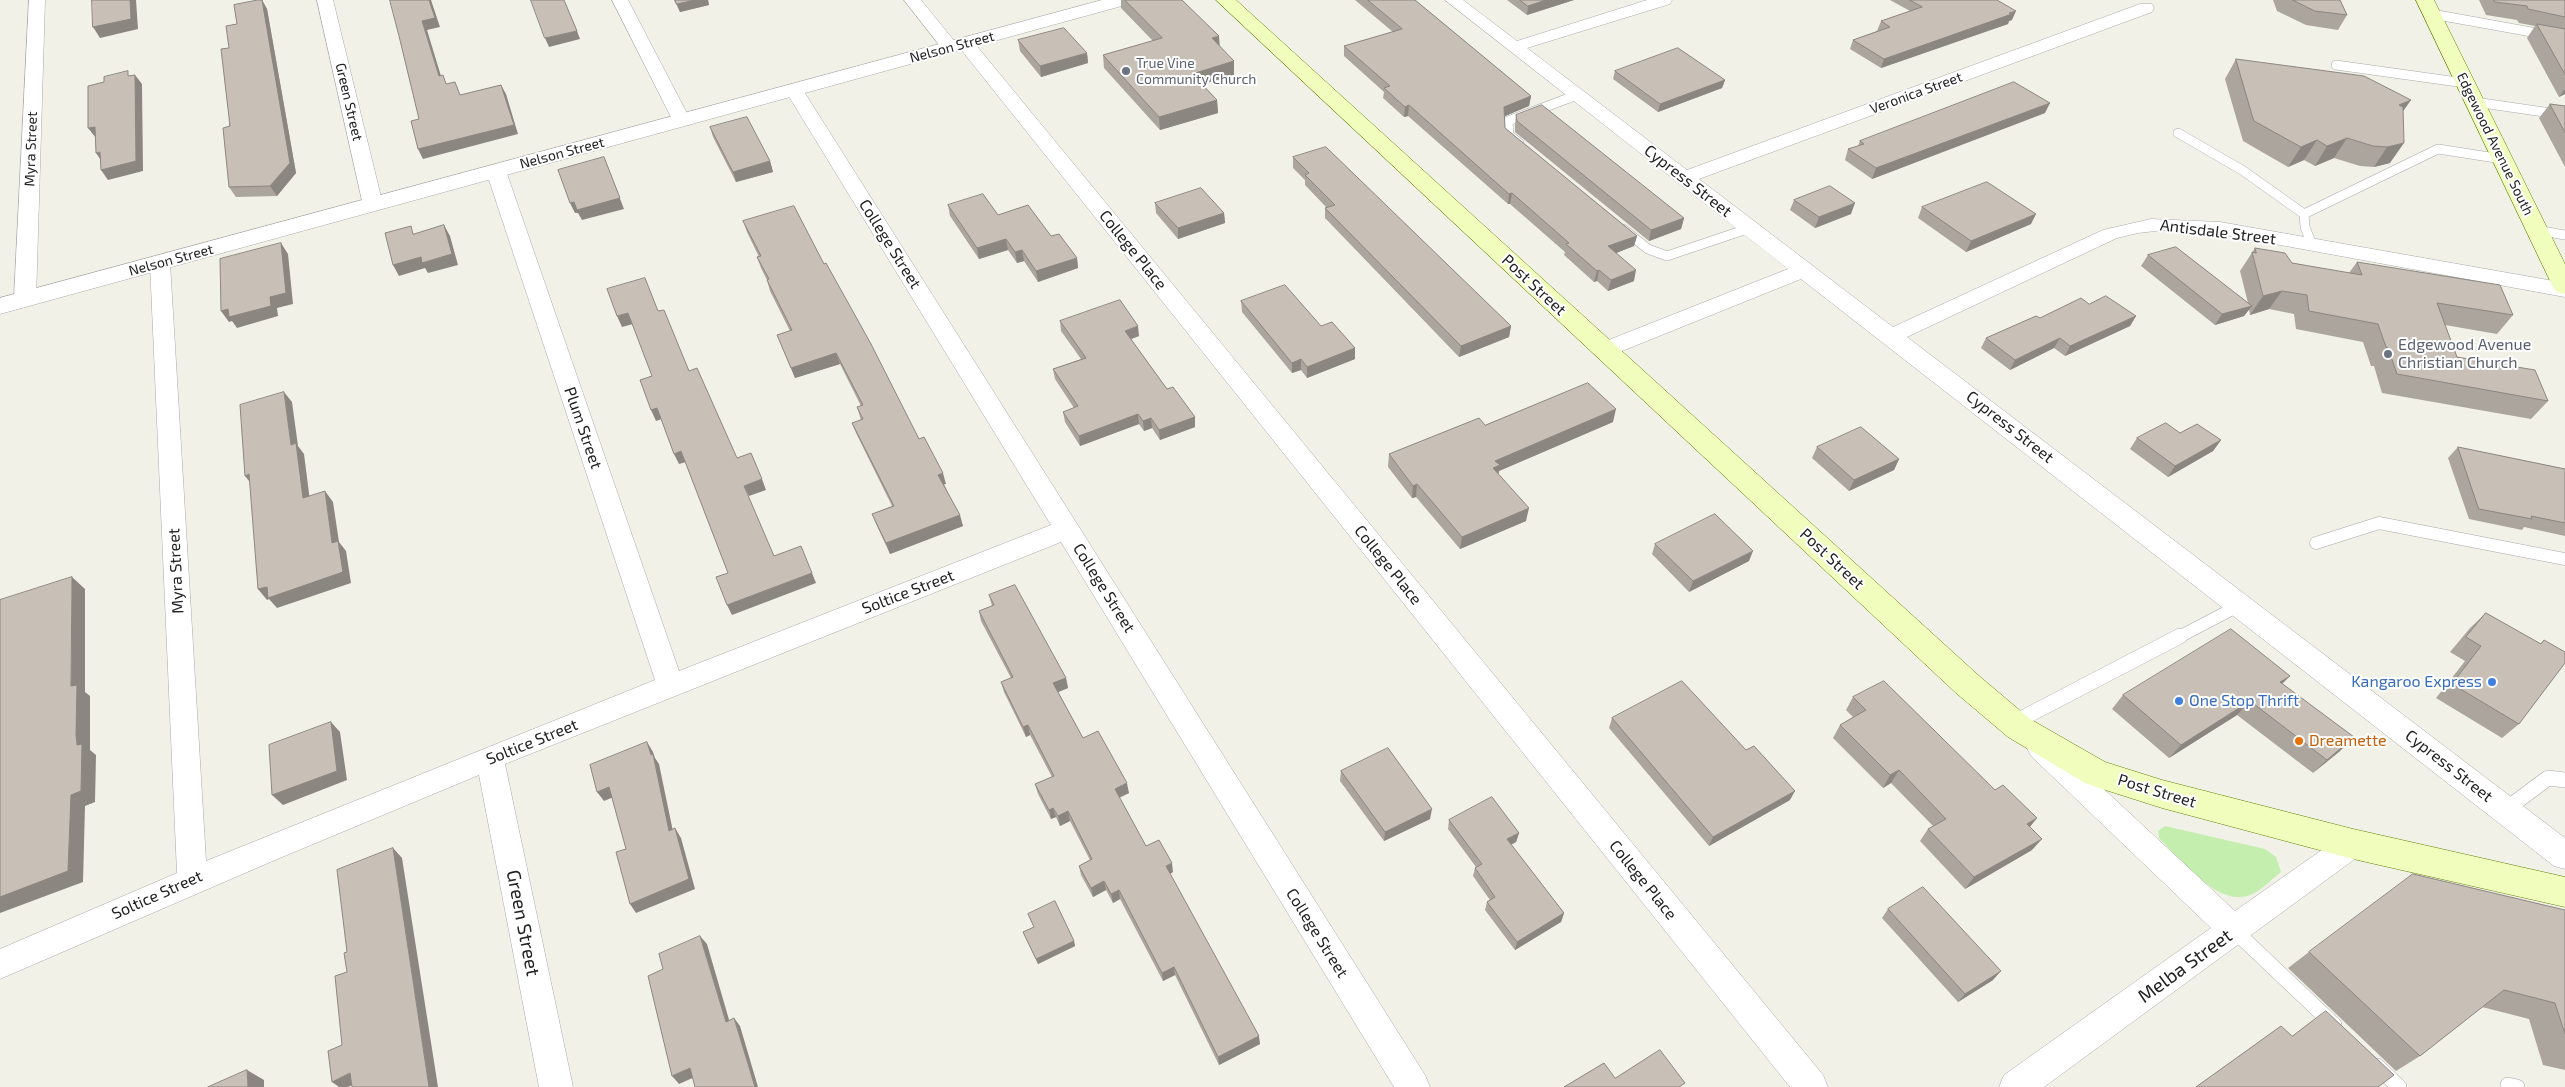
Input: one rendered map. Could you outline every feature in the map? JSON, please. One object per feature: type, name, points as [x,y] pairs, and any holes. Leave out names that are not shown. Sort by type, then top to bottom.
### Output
[{"type":"main road","name":"Post Street","points":[[1225,0],[1967,684],[2016,726],[2096,773],[2162,794],[2353,844],[2565,892]]},
{"type":"main road","name":"Edgewood Avenue South","points":[[2428,7],[2565,289]]},
{"type":"street","name":"Myra Street","points":[[25,299],[37,0]]},
{"type":"street","name":"Green Street","points":[[325,0],[373,205]]},
{"type":"street","points":[[620,0],[682,121]]},
{"type":"street","points":[[912,0],[958,45]]},
{"type":"street","name":"Nelson Street","points":[[0,306],[1123,0]]},
{"type":"street","name":"Cypress Street","points":[[1453,0],[2565,856]]},
{"type":"street","points":[[1514,47],[1664,0]]},
{"type":"street","name":"Veronica Street","points":[[1685,178],[2146,8]]},
{"type":"street","name":"College Place","points":[[958,45],[1811,1087]]},
{"type":"street","name":"College Street","points":[[794,90],[1413,1087]]},
{"type":"street","name":"Plum Street","points":[[496,171],[670,685]]},
{"type":"street","name":"Antisdale Street","points":[[1891,336],[2110,234],[2131,227],[2167,222],[2220,228],[2565,289]]},
{"type":"street","name":"Myra Street","points":[[160,262],[192,880]]},
{"type":"street","points":[[1604,350],[1805,270]]},
{"type":"street","name":"Soltice Street","points":[[0,964],[192,880],[670,685],[1067,529]]},
{"type":"street","points":[[2016,726],[2234,930]]},
{"type":"street","name":"Green Street","points":[[490,759],[556,1087]]},
{"type":"street","name":"Melba Street","points":[[2016,1087],[2353,844]]},
{"type":"lane","points":[[2428,7],[2565,38]]},
{"type":"lane","points":[[2336,65],[2465,83]]},
{"type":"lane","points":[[1525,148],[1509,135],[1508,121],[1577,95]]},
{"type":"lane","points":[[2475,102],[2565,115]]},
{"type":"lane","points":[[2178,133],[2242,170],[2304,214],[2305,226],[2312,245]]},
{"type":"lane","points":[[2304,214],[2438,149],[2502,160]]},
{"type":"lane","points":[[1617,224],[1648,249],[1666,256],[1750,228]]},
{"type":"lane","points":[[2537,230],[2565,235]]},
{"type":"lane","points":[[2316,543],[2379,523],[2565,559]]},
{"type":"lane","points":[[2016,726],[2240,605]]},
{"type":"lane","points":[[2505,810],[2548,778],[2565,780]]},
{"type":"lane","points":[[2234,930],[2349,1039]]},
{"type":"lane","points":[[2363,1053],[2399,1087]]},
{"type":"green space","points":[[2165,826],[2265,849],[2276,857],[2281,872],[2262,888],[2250,895],[2238,897],[2225,894],[2212,888],[2200,879],[2159,838],[2158,831]]},
{"type":"building","points":[[92,0],[130,0],[131,19],[93,27]]},
{"type":"building","points":[[262,0],[290,163],[270,186],[229,187],[223,128],[230,126],[221,49],[229,48],[226,26],[237,24],[234,5]]},
{"type":"building","points":[[390,0],[429,0],[435,18],[422,21],[439,76],[443,75],[446,84],[455,82],[460,95],[501,85],[514,125],[418,149],[411,121],[419,119]]},
{"type":"building","points":[[531,0],[564,0],[577,31],[545,38]]},
{"type":"building","points":[[675,0],[695,0],[677,4]]},
{"type":"building","points":[[1125,0],[1182,0],[1219,36],[1212,38],[1234,61],[1192,74],[1217,100],[1159,117],[1103,55],[1162,38]]},
{"type":"building","points":[[1368,0],[1415,0],[1531,96],[1504,107],[1505,128],[1637,236],[1608,246],[1636,270],[1611,280],[1599,270],[1597,271],[1566,244],[1569,243],[1512,193],[1509,194],[1409,105],[1405,107],[1384,88],[1390,86],[1344,46],[1402,29]]},
{"type":"building","points":[[1520,0],[1546,0],[1528,6]]},
{"type":"building","points":[[1910,0],[1997,0],[2016,11],[1884,59],[1853,40],[1890,27],[1881,21],[1922,7]]},
{"type":"building","points":[[2293,0],[2340,0],[2347,15],[2315,11]]},
{"type":"building","points":[[2494,0],[2565,0],[2565,17],[2528,9],[2527,6],[2495,2]]},
{"type":"building","points":[[2537,24],[2565,29],[2565,74]]},
{"type":"building","points":[[1064,28],[1087,53],[1040,66],[1018,40]]},
{"type":"building","points":[[1678,48],[1725,80],[1660,104],[1615,71]]},
{"type":"building","points":[[2236,59],[2364,76],[2411,100],[2399,105],[2403,107],[2404,143],[2387,147],[2373,146],[2347,138],[2327,146],[2317,140],[2301,147],[2254,121]]},
{"type":"building","points":[[128,71],[128,76],[135,75],[136,161],[101,170],[100,152],[96,153],[95,127],[88,128],[88,86],[104,82],[104,77]]},
{"type":"building","points":[[2014,82],[2050,103],[1876,168],[1848,149],[1864,144],[1860,141]]},
{"type":"building","points":[[2550,104],[2565,106],[2565,132]]},
{"type":"building","points":[[1542,105],[1684,218],[1651,230],[1517,121],[1516,115]]},
{"type":"building","points":[[747,117],[770,161],[733,172],[710,127]]},
{"type":"building","points":[[1326,147],[1511,326],[1461,346],[1325,208],[1335,205],[1305,175],[1309,173],[1293,157]]},
{"type":"building","points":[[604,157],[620,198],[577,210],[574,202],[570,203],[558,170]]},
{"type":"building","points":[[1987,182],[2036,214],[1971,241],[1922,207]]},
{"type":"building","points":[[1830,186],[1855,203],[1819,217],[1794,200]]},
{"type":"building","points":[[1201,188],[1224,213],[1178,228],[1155,203]]},
{"type":"building","points":[[983,194],[998,215],[1028,205],[1051,236],[1059,234],[1077,258],[1036,271],[1022,250],[1015,252],[1006,239],[977,248],[948,205]]},
{"type":"building","points":[[794,206],[824,264],[826,263],[871,344],[919,439],[924,437],[943,473],[938,475],[960,515],[886,543],[872,514],[894,506],[852,423],[863,419],[857,407],[863,405],[836,353],[791,368],[777,335],[792,330],[767,280],[769,279],[757,257],[761,256],[743,221]]},
{"type":"building","points":[[444,225],[452,254],[422,263],[421,257],[393,265],[385,233],[411,226],[413,234]]},
{"type":"building","points":[[281,243],[286,293],[270,297],[271,306],[229,317],[228,309],[221,311],[220,259]]},
{"type":"building","points":[[2176,247],[2252,306],[2222,314],[2148,255]]},
{"type":"building","points":[[2255,248],[2285,253],[2292,263],[2362,275],[2357,262],[2500,285],[2513,315],[2437,303],[2457,357],[2535,370],[2548,401],[2397,374],[2378,324],[2309,311],[2307,295],[2282,291],[2263,296],[2252,252],[2256,253]]},
{"type":"building","points":[[645,278],[658,311],[664,310],[689,371],[697,368],[737,458],[751,453],[762,479],[744,486],[774,556],[801,546],[812,573],[727,605],[716,577],[728,573],[681,451],[674,454],[657,408],[651,410],[640,380],[652,376],[628,313],[617,316],[607,289]]},
{"type":"building","points":[[1285,285],[1321,326],[1332,322],[1355,348],[1307,367],[1301,359],[1292,363],[1241,301]]},
{"type":"building","points":[[2106,296],[2136,316],[2070,346],[2060,338],[2015,360],[1986,338],[2036,316],[2040,318],[2081,298],[2089,304]]},
{"type":"building","points":[[1120,300],[1138,326],[1125,331],[1167,389],[1173,387],[1195,417],[1159,430],[1151,418],[1143,421],[1138,414],[1079,436],[1063,412],[1078,406],[1053,369],[1086,358],[1060,321]]},
{"type":"building","points":[[1588,383],[1616,409],[1495,461],[1500,465],[1493,468],[1529,508],[1462,537],[1417,484],[1413,486],[1389,454],[1479,418],[1485,425]]},
{"type":"building","points":[[284,392],[291,445],[296,443],[303,498],[325,491],[332,543],[338,541],[343,572],[268,598],[267,587],[258,589],[249,474],[245,476],[240,405]]},
{"type":"building","points":[[2166,423],[2180,433],[2197,424],[2221,440],[2175,466],[2137,438]]},
{"type":"building","points":[[1861,427],[1899,459],[1854,480],[1817,447]]},
{"type":"building","points":[[2458,447],[2565,469],[2565,523],[2479,509]]},
{"type":"building","points":[[1715,514],[1753,551],[1693,581],[1655,544]]},
{"type":"building","points":[[72,577],[71,686],[77,685],[76,735],[77,745],[82,744],[81,791],[71,795],[68,871],[0,897],[0,600]]},
{"type":"building","points":[[1015,585],[1066,678],[1053,683],[1083,738],[1098,731],[1127,783],[1115,789],[1146,846],[1159,840],[1172,863],[1166,866],[1259,1036],[1218,1057],[1174,967],[1162,973],[1119,890],[1111,894],[1104,881],[1091,888],[1079,866],[1092,859],[1068,811],[1058,816],[1053,808],[1049,810],[1035,784],[1054,776],[1028,725],[1023,727],[1001,682],[1013,677],[979,611],[994,605],[989,595]]},
{"type":"building","points":[[2486,613],[2541,644],[2544,640],[2565,652],[2565,663],[2519,724],[2452,684],[2481,646],[2466,637]]},
{"type":"building","points":[[2231,629],[2290,676],[2280,682],[2354,737],[2327,760],[2250,701],[2181,745],[2123,695]]},
{"type":"building","points":[[1682,681],[1746,750],[1754,746],[1795,791],[1713,837],[1612,718]]},
{"type":"building","points":[[1884,681],[1995,790],[2003,785],[2037,818],[2027,824],[2042,839],[1974,877],[1928,829],[1946,819],[1899,770],[1890,775],[1840,725],[1866,710],[1853,697]]},
{"type":"building","points":[[331,722],[337,771],[272,795],[269,745]]},
{"type":"building","points":[[647,742],[651,755],[653,754],[669,831],[675,828],[689,879],[630,904],[616,852],[626,849],[609,787],[597,792],[590,765]]},
{"type":"building","points":[[1388,748],[1432,809],[1385,832],[1341,771]]},
{"type":"building","points":[[1492,797],[1519,833],[1507,839],[1564,913],[1517,942],[1487,902],[1495,897],[1475,868],[1482,864],[1449,820]]},
{"type":"building","points":[[393,848],[429,1087],[352,1087],[350,1073],[332,1082],[328,1051],[342,1045],[335,976],[347,972],[344,953],[347,952],[337,870]]},
{"type":"building","points":[[2413,874],[2565,910],[2565,1034],[2555,1003],[2504,990],[2420,1056],[2309,952]]},
{"type":"building","points":[[1923,887],[2001,971],[1965,994],[1888,909]]},
{"type":"building","points":[[1055,901],[1074,941],[1036,959],[1023,932],[1034,927],[1028,914]]},
{"type":"building","points":[[700,936],[726,1022],[734,1018],[755,1087],[695,1087],[690,1068],[672,1076],[648,976],[663,969],[659,954]]},
{"type":"building","points":[[2326,1011],[2394,1075],[2378,1087],[2196,1087],[2281,1026],[2292,1036]]},
{"type":"building","points":[[1660,1050],[1685,1083],[1679,1087],[1564,1087],[1604,1063],[1615,1078]]},
{"type":"building","points":[[247,1070],[248,1087],[208,1087]]},
{"type":"place","name":"True Vine Community Church","points":[[1126,71]]},
{"type":"place","name":"Edgewood Avenue Christian Church","points":[[2388,354]]},
{"type":"place","name":"Kangaroo Express","points":[[2492,682]]},
{"type":"place","name":"One Stop Thrift","points":[[2179,701]]},
{"type":"place","name":"Dreamette","points":[[2299,741]]}]
